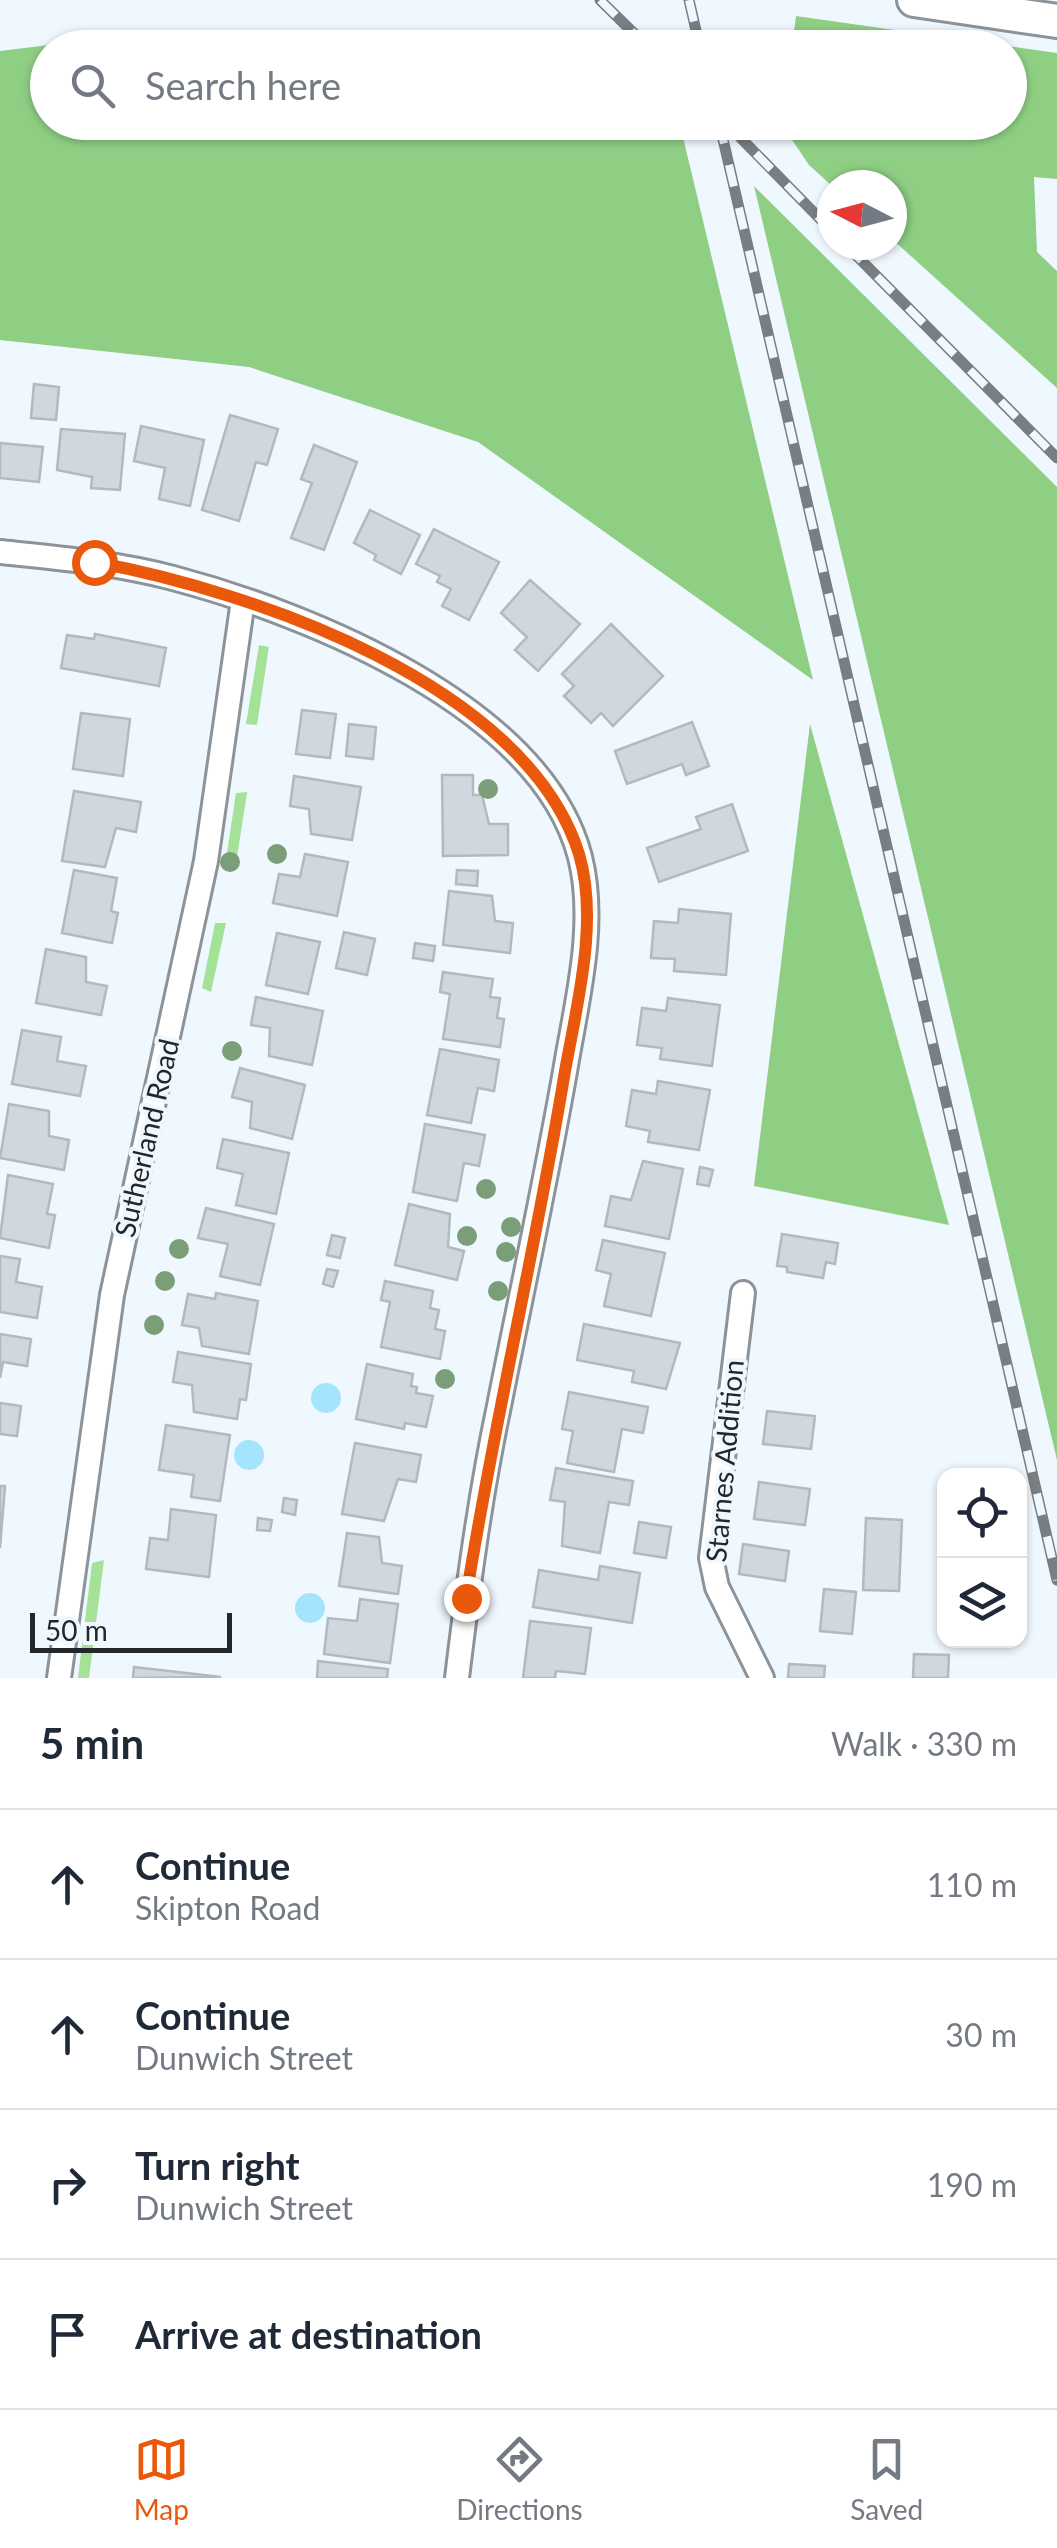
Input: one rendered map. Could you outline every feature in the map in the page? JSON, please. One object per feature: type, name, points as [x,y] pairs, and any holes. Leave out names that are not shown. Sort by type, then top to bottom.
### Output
[{"type":"main road","points":[[914,0],[1057,21]]},
{"type":"street","points":[[0,552],[139,570],[305,622],[383,660],[495,734],[528,764],[569,827],[580,858],[586,918],[560,1104],[486,1471],[457,1678]]},
{"type":"street","name":"Sutherland Road","points":[[59,1678],[112,1294],[202,879],[243,600]]},
{"type":"street","name":"Starnes Addition","points":[[742,1292],[710,1558],[718,1587],[762,1678]]},
{"type":"green space","points":[[796,16],[895,30],[794,30]]},
{"type":"green space","points":[[30,47],[30,140],[684,140],[813,680],[478,442],[249,367],[0,340],[0,51]]},
{"type":"green space","points":[[1027,49],[1057,53],[1057,179],[1034,177],[1037,252],[1057,271],[1057,388],[907,253],[907,170],[817,172],[792,140],[1027,140]]},
{"type":"green space","points":[[754,186],[817,249],[817,260],[828,260],[1057,487],[1057,1460]]},
{"type":"green space","points":[[259,645],[269,647],[257,725],[246,724]]},
{"type":"green space","points":[[810,724],[949,1225],[754,1186]]},
{"type":"green space","points":[[247,792],[235,870],[225,866],[236,793]]},
{"type":"green space","points":[[215,923],[226,923],[211,992],[202,988]]},
{"type":"green space","points":[[104,1560],[89,1678],[78,1678],[92,1563]]},
{"type":"water","points":[[326,1383],[340,1392],[341,1398],[332,1412],[326,1413],[312,1404],[311,1398],[320,1384]]},
{"type":"water","points":[[249,1440],[263,1449],[264,1455],[255,1469],[249,1470],[235,1461],[234,1455],[243,1441]]},
{"type":"water","points":[[310,1593],[324,1602],[325,1608],[316,1622],[310,1623],[296,1614],[295,1608],[304,1594]]},
{"type":"building","points":[[34,384],[59,387],[56,420],[31,418]]},
{"type":"building","points":[[230,415],[278,429],[267,465],[256,462],[239,521],[202,510]]},
{"type":"building","points":[[141,426],[204,440],[190,506],[159,499],[165,468],[134,461]]},
{"type":"building","points":[[61,429],[125,434],[120,490],[91,488],[92,477],[57,470]]},
{"type":"building","points":[[0,443],[43,447],[39,482],[0,478]]},
{"type":"building","points":[[314,445],[357,462],[324,550],[291,538],[312,483],[301,479]]},
{"type":"building","points":[[370,510],[420,535],[401,574],[374,560],[376,555],[354,543]]},
{"type":"building","points":[[434,529],[499,562],[469,620],[442,606],[451,589],[437,582],[440,576],[416,564]]},
{"type":"building","points":[[530,580],[580,624],[538,671],[515,650],[527,637],[501,613]]},
{"type":"building","points":[[611,624],[663,676],[613,726],[601,713],[591,723],[564,696],[574,686],[562,674]]},
{"type":"building","points":[[95,634],[166,648],[159,686],[61,668],[67,635],[94,639]]},
{"type":"building","points":[[302,710],[336,714],[330,758],[296,754]]},
{"type":"building","points":[[81,713],[130,719],[123,776],[73,769]]},
{"type":"building","points":[[692,722],[709,766],[686,775],[682,764],[627,784],[615,751]]},
{"type":"building","points":[[349,724],[376,727],[373,759],[346,756]]},
{"type":"building","points":[[442,775],[473,775],[473,795],[482,795],[489,824],[508,824],[508,855],[443,856]]},
{"type":"building","points":[[294,776],[361,787],[352,840],[311,834],[309,809],[290,806]]},
{"type":"building","points":[[74,791],[141,802],[136,832],[116,828],[105,867],[62,861]]},
{"type":"building","points":[[732,804],[748,851],[659,882],[647,848],[701,829],[696,817]]},
{"type":"building","points":[[305,854],[348,862],[337,916],[273,903],[279,874],[300,877]]},
{"type":"building","points":[[74,870],[117,878],[111,911],[118,913],[112,943],[62,933]]},
{"type":"building","points":[[457,870],[478,871],[477,886],[456,884]]},
{"type":"building","points":[[449,891],[492,896],[495,921],[513,923],[510,953],[443,945]]},
{"type":"building","points":[[679,909],[731,914],[726,975],[674,971],[675,959],[651,958],[654,921],[678,923]]},
{"type":"building","points":[[344,932],[375,939],[367,975],[336,968]]},
{"type":"building","points":[[277,933],[320,942],[308,994],[266,985]]},
{"type":"building","points":[[415,943],[435,946],[433,961],[413,958]]},
{"type":"building","points":[[46,949],[86,957],[86,982],[107,986],[101,1015],[36,1003]]},
{"type":"building","points":[[443,972],[493,979],[490,997],[500,998],[497,1018],[504,1019],[500,1047],[443,1039],[450,994],[440,992]]},
{"type":"building","points":[[256,997],[323,1011],[312,1065],[269,1056],[270,1028],[251,1025]]},
{"type":"building","points":[[668,998],[720,1005],[712,1066],[660,1059],[662,1048],[637,1045],[642,1008],[666,1011]]},
{"type":"building","points":[[22,1030],[61,1037],[57,1061],[86,1066],[80,1096],[12,1084]]},
{"type":"building","points":[[440,1049],[499,1060],[494,1091],[478,1088],[471,1123],[427,1115]]},
{"type":"building","points":[[240,1068],[305,1085],[292,1139],[250,1128],[252,1102],[232,1097]]},
{"type":"building","points":[[658,1081],[710,1090],[699,1150],[648,1142],[650,1131],[626,1126],[632,1090],[656,1094]]},
{"type":"building","points":[[9,1104],[49,1111],[49,1136],[69,1140],[64,1170],[0,1158]]},
{"type":"building","points":[[425,1124],[485,1135],[479,1166],[464,1163],[457,1201],[413,1192]]},
{"type":"building","points":[[223,1139],[289,1153],[276,1214],[236,1205],[243,1174],[217,1168]]},
{"type":"building","points":[[643,1161],[683,1169],[669,1239],[605,1226],[611,1196],[631,1200]]},
{"type":"building","points":[[700,1167],[713,1170],[709,1186],[697,1184]]},
{"type":"building","points":[[8,1175],[53,1184],[47,1214],[55,1215],[49,1248],[0,1238]]},
{"type":"building","points":[[409,1204],[450,1214],[448,1247],[464,1251],[457,1280],[395,1265]]},
{"type":"building","points":[[206,1208],[274,1224],[260,1285],[220,1276],[228,1244],[198,1238]]},
{"type":"building","points":[[782,1234],[838,1243],[835,1264],[826,1262],[823,1278],[787,1272],[787,1267],[777,1266]]},
{"type":"building","points":[[332,1235],[345,1238],[340,1258],[327,1255]]},
{"type":"building","points":[[603,1240],[665,1253],[651,1316],[604,1306],[611,1274],[596,1270]]},
{"type":"building","points":[[0,1256],[20,1259],[16,1282],[42,1287],[37,1318],[0,1312]]},
{"type":"building","points":[[327,1269],[338,1271],[333,1287],[323,1284]]},
{"type":"building","points":[[385,1281],[433,1291],[430,1308],[439,1310],[435,1329],[445,1331],[440,1359],[381,1347],[390,1302],[381,1300]]},
{"type":"building","points":[[216,1293],[258,1301],[249,1354],[202,1346],[199,1328],[182,1325],[188,1294],[215,1299]]},
{"type":"building","points":[[584,1324],[680,1343],[666,1389],[632,1382],[634,1371],[577,1360]]},
{"type":"building","points":[[0,1334],[31,1339],[27,1366],[3,1362],[0,1378]]},
{"type":"building","points":[[178,1352],[251,1364],[246,1400],[240,1399],[237,1419],[194,1412],[192,1385],[173,1382]]},
{"type":"building","points":[[367,1364],[413,1374],[411,1386],[417,1387],[416,1393],[433,1396],[426,1427],[405,1423],[404,1429],[356,1419]]},
{"type":"building","points":[[569,1392],[648,1407],[643,1433],[622,1429],[614,1472],[567,1463],[573,1431],[562,1429]]},
{"type":"building","points":[[0,1403],[21,1406],[17,1436],[0,1434]]},
{"type":"building","points":[[767,1411],[815,1416],[811,1449],[763,1444]]},
{"type":"building","points":[[166,1425],[230,1435],[220,1501],[191,1497],[194,1475],[159,1470]]},
{"type":"building","points":[[355,1443],[421,1455],[416,1482],[398,1479],[384,1521],[342,1514]]},
{"type":"building","points":[[556,1468],[633,1481],[629,1505],[609,1502],[600,1553],[562,1546],[565,1502],[550,1500]]},
{"type":"building","points":[[759,1482],[810,1489],[805,1525],[754,1519]]},
{"type":"building","points":[[0,1486],[5,1486],[0,1548]]},
{"type":"building","points":[[284,1498],[297,1500],[295,1515],[282,1512]]},
{"type":"building","points":[[171,1509],[216,1515],[209,1577],[146,1569],[150,1538],[168,1540]]},
{"type":"building","points":[[258,1518],[272,1520],[270,1531],[257,1530]]},
{"type":"building","points":[[866,1518],[902,1520],[899,1591],[863,1590]]},
{"type":"building","points":[[639,1522],[671,1527],[666,1558],[634,1553]]},
{"type":"building","points":[[347,1533],[379,1537],[382,1563],[402,1566],[398,1594],[339,1586]]},
{"type":"building","points":[[743,1544],[789,1551],[785,1581],[739,1574]]},
{"type":"building","points":[[600,1566],[640,1573],[632,1623],[533,1607],[539,1570],[598,1580]]},
{"type":"building","points":[[824,1589],[856,1592],[852,1634],[820,1631]]},
{"type":"building","points":[[360,1599],[398,1604],[390,1663],[324,1654],[328,1618],[357,1621]]},
{"type":"building","points":[[530,1621],[591,1628],[585,1674],[556,1671],[555,1678],[523,1678]]},
{"type":"building","points":[[914,1654],[949,1655],[948,1678],[913,1678]]},
{"type":"building","points":[[318,1661],[388,1669],[387,1678],[317,1678]]},
{"type":"building","points":[[789,1664],[825,1666],[824,1678],[788,1678]]},
{"type":"building","points":[[134,1667],[221,1677],[133,1678]]},
{"type":"railway","points":[[600,0],[631,30]]},
{"type":"railway","points":[[689,0],[696,30]]},
{"type":"railway","points":[[723,140],[1057,1580]]},
{"type":"railway","points":[[743,140],[817,216]]},
{"type":"railway","points":[[861,260],[1057,458]]},
{"type":"route","points":[[94,562],[176,579],[243,600],[305,622],[383,660],[495,734],[528,764],[569,827],[580,858],[586,918],[577,1004],[537,1227],[499,1404],[466,1598]]}]
